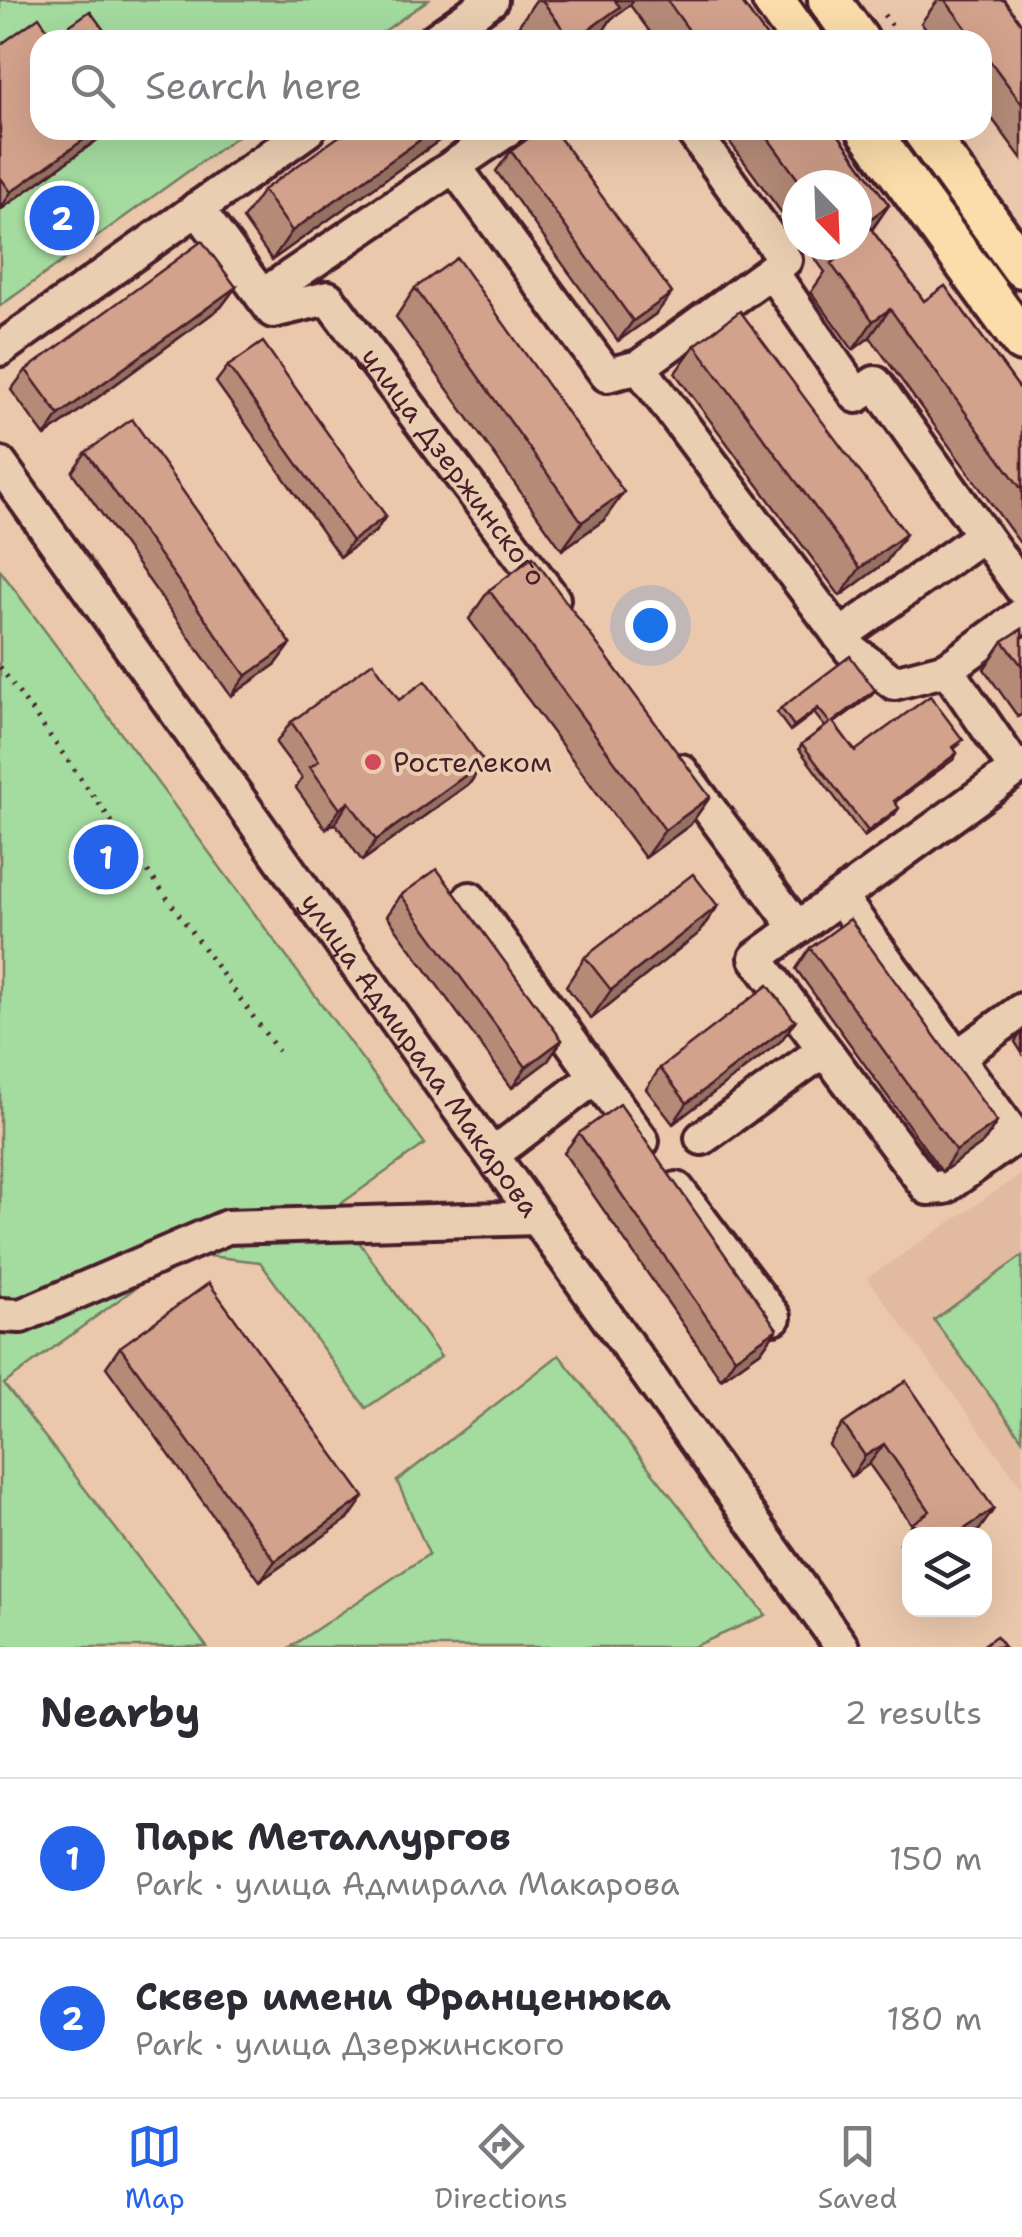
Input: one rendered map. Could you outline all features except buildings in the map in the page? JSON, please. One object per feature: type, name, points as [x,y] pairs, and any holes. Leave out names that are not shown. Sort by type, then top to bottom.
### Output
[{"type":"main road","points":[[773,0],[795,30]]},
{"type":"main road","points":[[829,0],[870,27]]},
{"type":"main road","points":[[875,140],[1022,341]]},
{"type":"main road","points":[[930,140],[1022,267]]},
{"type":"street","points":[[457,30],[482,19]]},
{"type":"street","points":[[0,349],[294,140]]},
{"type":"street","points":[[198,208],[262,296],[492,140]]},
{"type":"street","points":[[454,166],[607,376],[639,368],[785,260],[699,140]]},
{"type":"street","points":[[771,271],[857,396],[875,384],[1022,589]]},
{"type":"street","name":"улица Дзержинского","points":[[262,296],[273,311],[328,298],[574,628]]},
{"type":"street","points":[[639,368],[850,650],[894,683],[947,669],[1022,615]]},
{"type":"street","name":"улица Адмирала Макарова","points":[[0,464],[842,1647]]},
{"type":"street","points":[[840,636],[983,534]]},
{"type":"street","points":[[840,897],[1018,1134],[945,1187],[928,1188],[756,958],[1019,767],[947,669]]},
{"type":"street","points":[[656,738],[798,928]]},
{"type":"street","points":[[470,900],[594,1078],[774,1317]]},
{"type":"street","points":[[957,1057],[1022,1010]]},
{"type":"street","points":[[702,1138],[824,1050]]},
{"type":"street","points":[[492,1155],[594,1078]]},
{"type":"street","points":[[0,1314],[21,1316],[227,1228],[537,1218]]},
{"type":"path","points":[[0,667],[278,1050]]},
{"type":"shaded area","points":[[1022,1174],[1022,1487],[867,1278]]},
{"type":"green space","points":[[0,0],[428,0],[386,30],[30,30],[30,140],[232,140],[0,306]]},
{"type":"green space","points":[[0,570],[425,1144],[335,1208],[441,1357],[366,1408],[260,1262],[183,1253],[4,1384],[207,1647],[0,1647]]},
{"type":"green space","points":[[1022,1256],[1022,1439],[934,1320]]},
{"type":"green space","points":[[559,1355],[766,1615],[693,1647],[290,1647],[429,1554],[397,1481]]},
{"type":"place","name":"Сквер имени Франценюка","points":[[62,218]]},
{"type":"place","name":"Ростелеком","points":[[373,762]]},
{"type":"place","name":"Парк Металлургов","points":[[106,857]]}]
